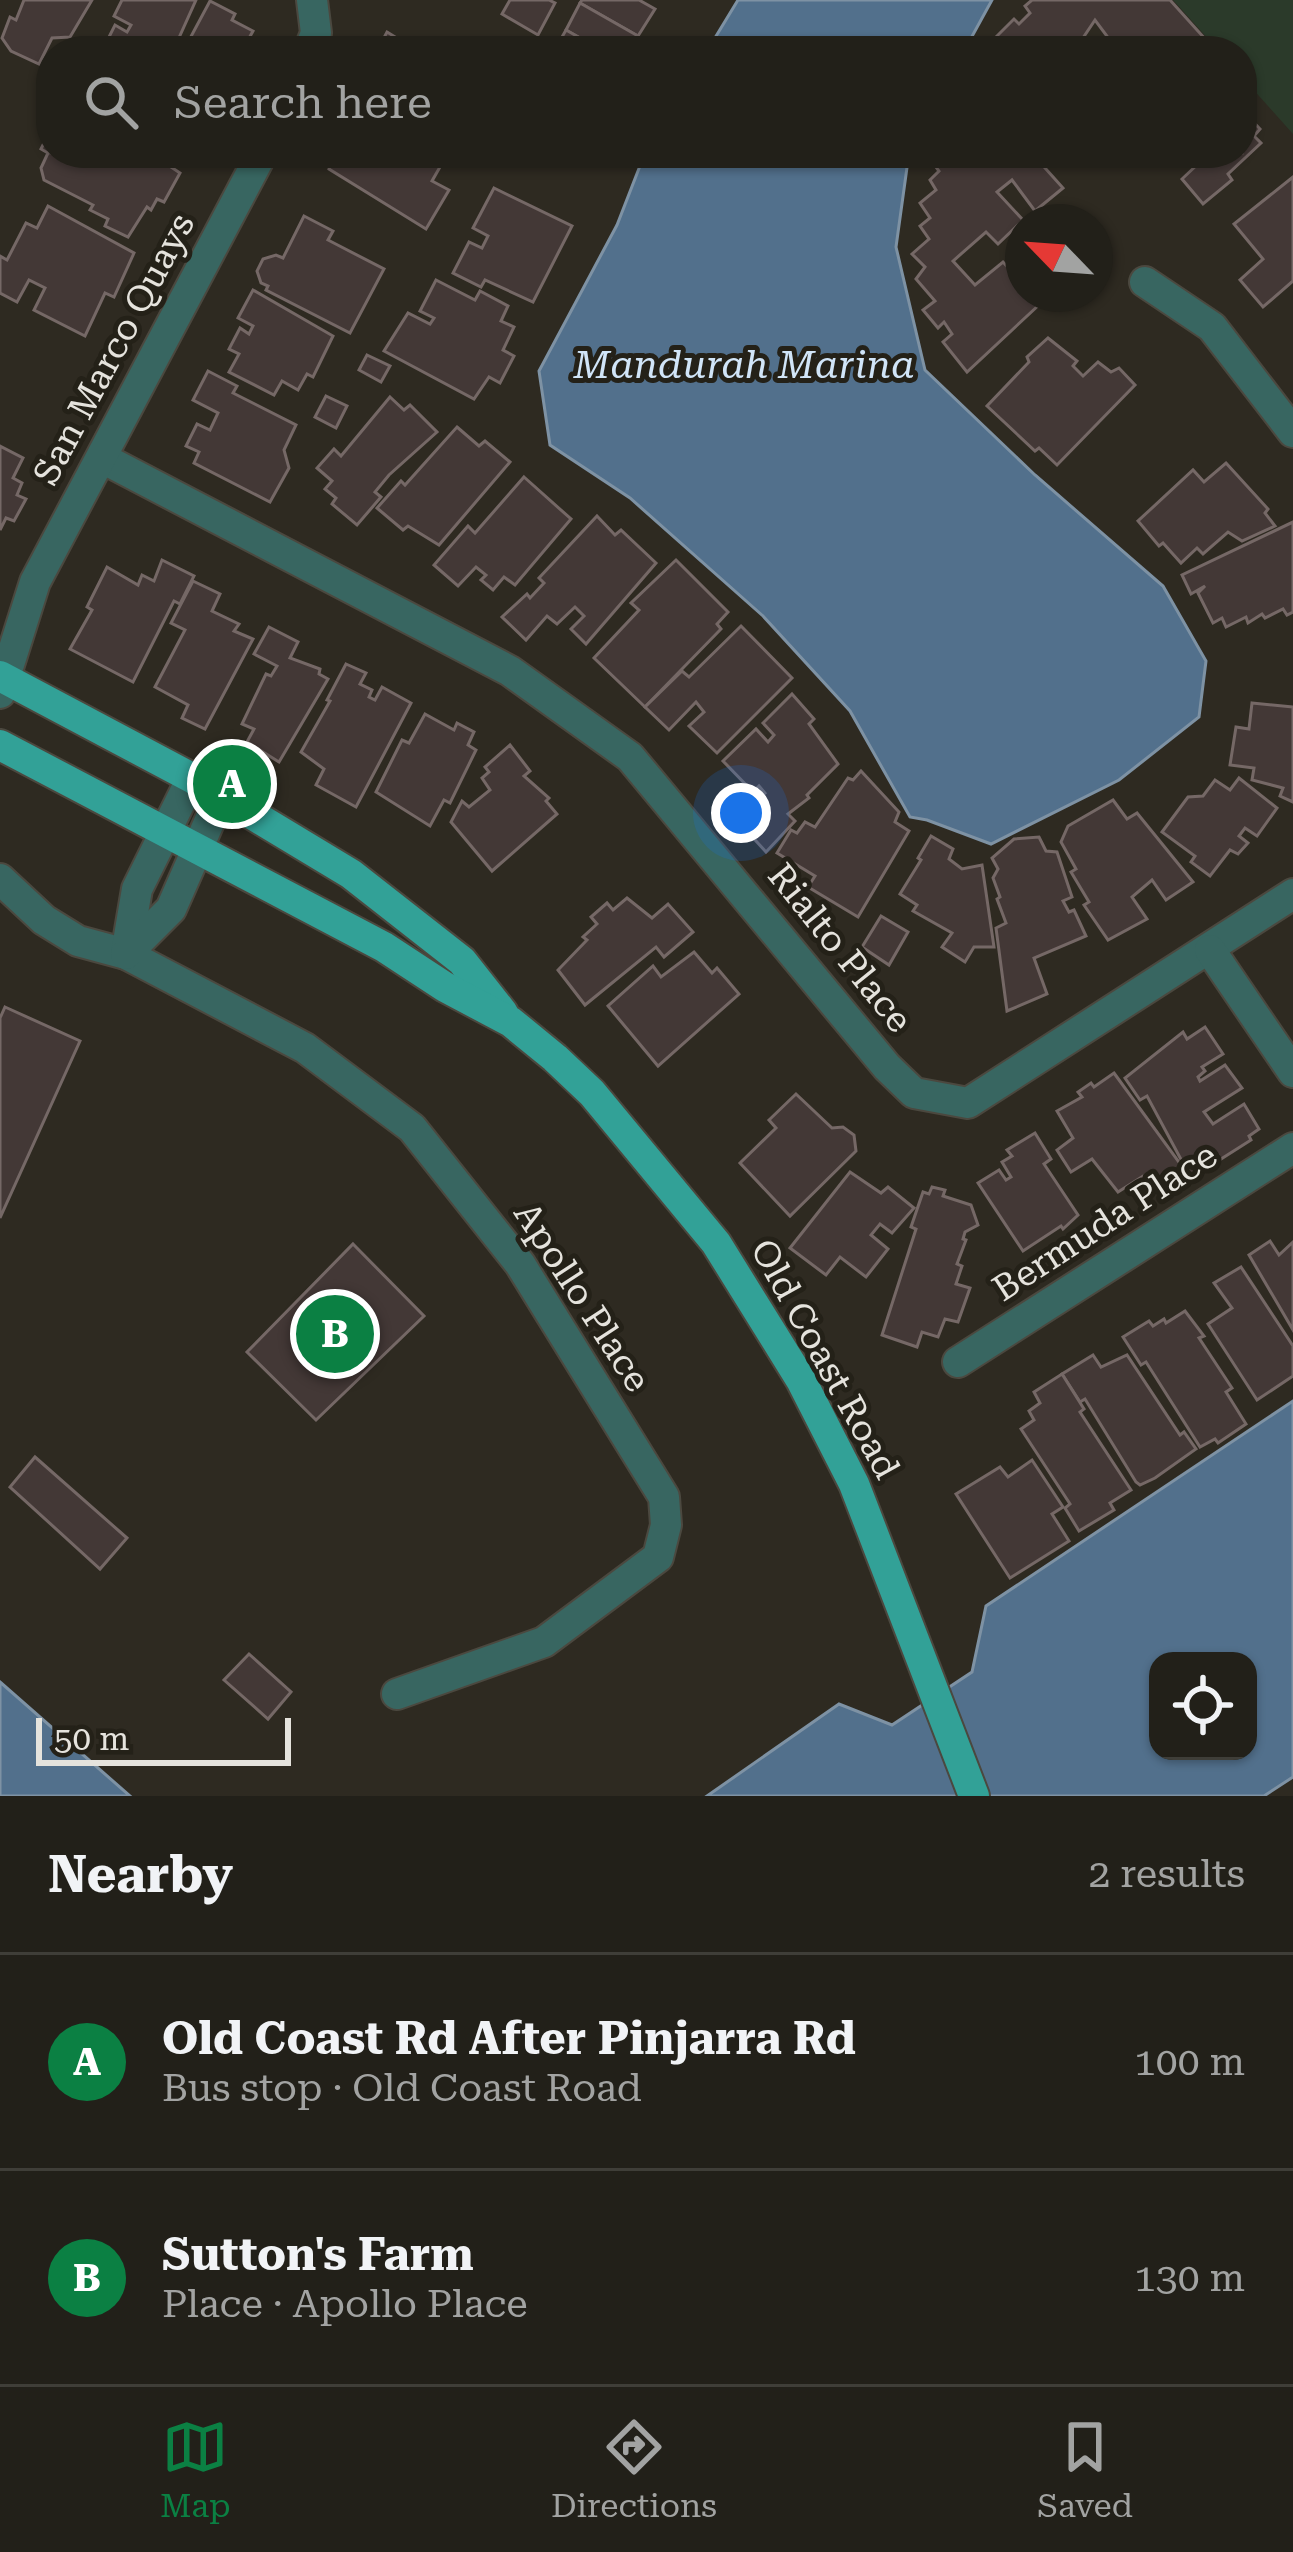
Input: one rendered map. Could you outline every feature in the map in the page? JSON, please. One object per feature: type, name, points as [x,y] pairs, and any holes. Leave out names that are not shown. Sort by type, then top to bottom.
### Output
[{"type":"main road","name":"Old Coast Road","points":[[2,683],[192,778],[351,874],[462,961],[511,1022],[592,1094],[716,1243],[801,1380],[854,1484],[974,1796]]},
{"type":"main road","name":"Old Coast Road","points":[[0,745],[384,947],[511,1022]]},
{"type":"street","points":[[312,0],[315,36]]},
{"type":"street","name":"San Marco Quays","points":[[2,683],[34,582],[254,168]]},
{"type":"street","points":[[1145,282],[1212,327],[1293,432]]},
{"type":"street","name":"Rialto Place","points":[[102,458],[510,671],[630,757],[914,1094],[968,1103],[1293,894]]},
{"type":"street","name":"San Marco Quays","points":[[0,617],[34,582]]},
{"type":"street","points":[[126,954],[137,889],[192,778]]},
{"type":"street","points":[[126,954],[171,909],[221,795]]},
{"type":"street","name":"Apollo Place","points":[[0,879],[44,920],[78,940],[126,954],[305,1048],[412,1128],[520,1264],[664,1497],[666,1525],[658,1556],[544,1642],[397,1694]]},
{"type":"street","points":[[1210,950],[1293,1072]]},
{"type":"street","name":"Bermuda Place","points":[[958,1362],[1293,1148]]},
{"type":"green space","points":[[1173,0],[1293,0],[1293,134],[1257,94],[1257,36],[1205,36]]},
{"type":"water","points":[[738,0],[992,0],[972,36],[716,36]]},
{"type":"water","name":"Mandurah Marina","points":[[639,168],[907,168],[896,247],[925,370],[1035,475],[1163,586],[1206,661],[1199,717],[1119,780],[991,844],[910,817],[850,711],[763,616],[630,498],[550,445],[539,371],[617,225]]},
{"type":"water","points":[[1293,1401],[1293,1777],[1264,1796],[707,1796],[839,1704],[892,1725],[972,1672],[986,1606]]},
{"type":"water","points":[[0,1682],[130,1796],[0,1796]]},
{"type":"building","points":[[24,0],[92,0],[71,36],[36,36],[36,63],[11,51],[2,38],[10,17],[16,20]]},
{"type":"building","points":[[122,0],[196,0],[180,36],[110,36],[115,25],[127,32],[131,25],[114,16]]},
{"type":"building","points":[[510,0],[555,3],[538,35],[502,14]]},
{"type":"building","points":[[639,0],[655,9],[638,36],[580,3]]},
{"type":"building","points":[[1032,0],[1170,0],[1202,36],[1107,36],[1095,20],[1084,36],[997,36],[1014,19],[1019,24],[1030,13],[1025,6]]},
{"type":"building","points":[[210,1],[235,14],[232,20],[253,31],[250,36],[191,36]]},
{"type":"building","points":[[580,3],[638,36],[577,36],[566,30]]},
{"type":"building","points":[[41,168],[172,168],[180,173],[164,202],[157,199],[151,210],[147,207],[128,237],[105,226],[108,219],[90,210],[93,205],[44,180]]},
{"type":"building","points":[[439,168],[432,181],[449,190],[426,229],[329,169]]},
{"type":"building","points":[[937,168],[1045,168],[1063,188],[1044,204],[1030,204],[1012,180],[997,192],[1008,204],[1005,237],[998,244],[986,232],[953,261],[975,285],[1003,262],[1005,312],[1031,312],[967,372],[943,342],[952,334],[944,322],[938,328],[923,310],[935,301],[916,279],[925,267],[912,254],[929,239],[920,226],[930,218],[920,203],[936,190],[930,180]]},
{"type":"building","points":[[1194,168],[1234,168],[1228,174],[1232,180],[1203,204],[1182,179]]},
{"type":"building","points":[[1293,177],[1293,281],[1263,307],[1240,280],[1263,259],[1234,224]]},
{"type":"building","points":[[494,188],[572,226],[533,302],[485,280],[481,287],[453,273],[469,242],[482,248],[488,236],[473,228]]},
{"type":"building","points":[[48,206],[134,253],[114,297],[105,293],[85,336],[34,310],[45,288],[29,280],[17,302],[0,293],[0,256],[7,260],[26,223],[37,228]]},
{"type":"building","points":[[304,216],[333,231],[328,240],[384,269],[350,333],[266,290],[268,286],[261,283],[257,271],[263,259],[283,258]]},
{"type":"building","points":[[436,280],[475,300],[480,291],[508,306],[501,321],[514,327],[503,350],[514,356],[500,383],[489,377],[474,399],[384,351],[408,313],[430,324],[434,318],[420,311]]},
{"type":"building","points":[[253,290],[333,336],[313,377],[307,374],[298,390],[282,381],[274,395],[229,372],[239,354],[229,349],[240,328],[249,334],[253,326],[238,318]]},
{"type":"building","points":[[1048,338],[1077,361],[1073,366],[1083,376],[1098,362],[1111,372],[1119,368],[1135,385],[1057,465],[987,406]]},
{"type":"building","points":[[367,355],[390,366],[381,382],[359,370]]},
{"type":"building","points":[[208,371],[237,386],[233,393],[296,425],[284,450],[289,468],[270,502],[194,463],[199,452],[186,446],[197,424],[210,430],[218,413],[193,400]]},
{"type":"building","points":[[326,396],[347,406],[336,428],[315,417]]},
{"type":"building","points":[[390,397],[404,410],[410,405],[437,432],[389,475],[375,492],[381,497],[357,525],[332,504],[336,498],[325,489],[332,481],[317,468],[334,449],[341,456]]},
{"type":"building","points":[[457,427],[479,446],[485,441],[510,462],[439,545],[408,526],[403,530],[377,508],[401,481],[405,485]]},
{"type":"building","points":[[0,446],[23,458],[13,478],[22,483],[17,495],[26,499],[14,521],[6,518],[0,530]]},
{"type":"building","points":[[1226,463],[1268,509],[1265,513],[1275,526],[1242,541],[1228,532],[1203,554],[1197,548],[1181,563],[1138,521],[1193,470],[1204,482]]},
{"type":"building","points":[[524,477],[571,519],[515,585],[504,577],[493,590],[481,580],[486,575],[476,567],[458,586],[434,565],[468,526],[475,533]]},
{"type":"building","points":[[597,516],[615,535],[621,530],[656,563],[586,644],[571,629],[584,616],[575,607],[557,624],[547,616],[526,640],[502,617],[527,594],[530,598],[544,583],[539,578]]},
{"type":"building","points":[[1293,522],[1293,612],[1287,615],[1283,609],[1265,618],[1262,614],[1248,623],[1246,617],[1226,627],[1222,618],[1213,623],[1198,593],[1205,586],[1191,594],[1182,575]]},
{"type":"building","points":[[162,560],[194,576],[180,604],[174,601],[133,682],[70,649],[92,610],[87,607],[107,567],[138,585],[142,575],[154,581]]},
{"type":"building","points":[[676,560],[728,612],[717,624],[721,629],[645,707],[594,658],[639,610],[631,603]]},
{"type":"building","points":[[193,581],[220,594],[212,611],[239,624],[234,631],[253,639],[205,729],[182,718],[188,705],[155,687],[185,630],[171,623]]},
{"type":"building","points":[[741,626],[792,678],[717,753],[689,726],[704,712],[696,702],[669,730],[645,707],[682,671],[689,677]]},
{"type":"building","points":[[269,627],[298,642],[290,658],[320,669],[319,674],[328,679],[279,762],[247,742],[254,729],[242,724],[266,674],[271,676],[277,666],[254,654]]},
{"type":"building","points":[[346,664],[366,673],[360,684],[372,690],[369,697],[375,700],[382,687],[411,703],[356,807],[316,785],[324,769],[301,752]]},
{"type":"building","points":[[792,694],[814,719],[809,724],[838,764],[788,814],[795,821],[766,852],[736,819],[765,793],[759,786],[753,792],[723,761],[756,729],[768,742],[774,735],[763,723]]},
{"type":"building","points":[[1252,703],[1293,707],[1293,802],[1280,796],[1283,788],[1252,780],[1254,768],[1230,765],[1236,727],[1249,729]]},
{"type":"building","points":[[425,714],[454,730],[457,723],[474,732],[468,745],[476,750],[450,803],[444,800],[430,826],[376,792],[402,740],[409,743]]},
{"type":"building","points":[[510,745],[530,771],[524,776],[549,798],[546,801],[557,814],[492,871],[451,822],[462,801],[469,807],[490,790],[482,778],[489,772],[485,767]]},
{"type":"building","points":[[861,771],[899,812],[895,822],[909,831],[858,917],[808,887],[815,876],[777,853],[791,830],[797,833],[805,822],[815,827],[848,778],[853,780]]},
{"type":"building","points":[[1239,778],[1277,808],[1257,836],[1245,828],[1239,836],[1248,843],[1238,854],[1230,850],[1210,876],[1191,862],[1195,856],[1162,832],[1188,797],[1203,796],[1215,780],[1230,790]]},
{"type":"building","points":[[1113,800],[1127,819],[1137,813],[1193,882],[1166,900],[1152,880],[1132,897],[1147,919],[1108,940],[1084,905],[1089,902],[1071,872],[1076,869],[1061,842],[1068,826]]},
{"type":"building","points":[[931,836],[953,849],[949,859],[962,869],[982,865],[994,947],[974,947],[965,962],[942,947],[952,933],[913,911],[917,905],[900,894]]},
{"type":"building","points":[[1039,837],[1046,851],[1057,852],[1072,897],[1063,901],[1069,912],[1074,910],[1086,936],[1034,958],[1047,994],[1007,1011],[996,928],[1006,923],[997,899],[993,878],[998,869],[992,858],[1014,839]]},
{"type":"building","points":[[627,898],[652,918],[668,904],[693,932],[664,957],[656,947],[585,1005],[558,970],[597,924],[591,917],[607,903],[613,910]]},
{"type":"building","points":[[881,916],[908,932],[889,965],[862,947]]},
{"type":"building","points":[[694,952],[712,973],[717,968],[739,994],[658,1066],[608,1006],[653,966],[661,977]]},
{"type":"building","points":[[5,1007],[80,1041],[0,1218],[0,1018]]},
{"type":"building","points":[[1205,1027],[1223,1054],[1202,1067],[1200,1081],[1225,1065],[1242,1088],[1204,1112],[1213,1124],[1244,1104],[1259,1129],[1249,1136],[1251,1140],[1191,1178],[1147,1096],[1140,1100],[1125,1078],[1183,1032],[1187,1039]]},
{"type":"building","points":[[1114,1073],[1184,1169],[1157,1186],[1148,1173],[1118,1192],[1092,1159],[1071,1172],[1057,1150],[1073,1138],[1057,1111],[1082,1097],[1078,1092],[1091,1083],[1094,1087]]},
{"type":"building","points":[[796,1094],[832,1128],[843,1127],[854,1135],[856,1151],[790,1216],[740,1163],[776,1128],[769,1120]]},
{"type":"building","points":[[1035,1133],[1051,1159],[1044,1164],[1078,1215],[1023,1251],[978,1183],[999,1170],[1006,1180],[1011,1177],[1002,1162],[1012,1156],[1007,1150]]},
{"type":"building","points":[[850,1172],[881,1193],[888,1187],[914,1208],[892,1233],[880,1224],[871,1235],[888,1249],[866,1277],[840,1257],[826,1275],[790,1248]]},
{"type":"building","points":[[932,1187],[971,1205],[978,1225],[965,1232],[957,1264],[962,1266],[956,1284],[970,1288],[958,1322],[945,1319],[938,1337],[922,1332],[917,1347],[882,1335],[916,1229],[911,1227],[923,1192],[929,1194]]},
{"type":"building","points":[[1270,1241],[1279,1255],[1293,1242],[1293,1330],[1249,1255]]},
{"type":"building","points":[[353,1244],[424,1316],[316,1420],[247,1352]]},
{"type":"building","points":[[1241,1267],[1293,1346],[1293,1376],[1257,1400],[1208,1324],[1232,1308],[1214,1283]]},
{"type":"building","points":[[1185,1311],[1204,1336],[1199,1338],[1232,1388],[1226,1392],[1246,1424],[1218,1443],[1215,1439],[1200,1447],[1146,1362],[1141,1365],[1123,1337],[1149,1321],[1153,1326],[1164,1319],[1166,1323]]},
{"type":"building","points":[[1093,1355],[1101,1367],[1127,1355],[1180,1435],[1184,1432],[1196,1449],[1155,1478],[1140,1485],[1136,1482],[1085,1399],[1080,1402],[1062,1374]]},
{"type":"building","points":[[1062,1374],[1084,1409],[1080,1412],[1131,1490],[1110,1503],[1114,1510],[1079,1531],[1065,1508],[1070,1504],[1021,1429],[1034,1420],[1029,1411],[1040,1403],[1034,1392]]},
{"type":"building","points":[[35,1457],[127,1538],[100,1569],[10,1487]]},
{"type":"building","points":[[1032,1460],[1063,1507],[1052,1514],[1069,1541],[1010,1578],[956,1494],[1000,1467],[1008,1477]]},
{"type":"building","points":[[249,1654],[291,1692],[268,1719],[224,1680]]},
{"type":"place","name":"Old Coast Rd After Pinjarra Rd","points":[[232,784]]},
{"type":"place","name":"Sutton's Farm","points":[[335,1334]]}]
